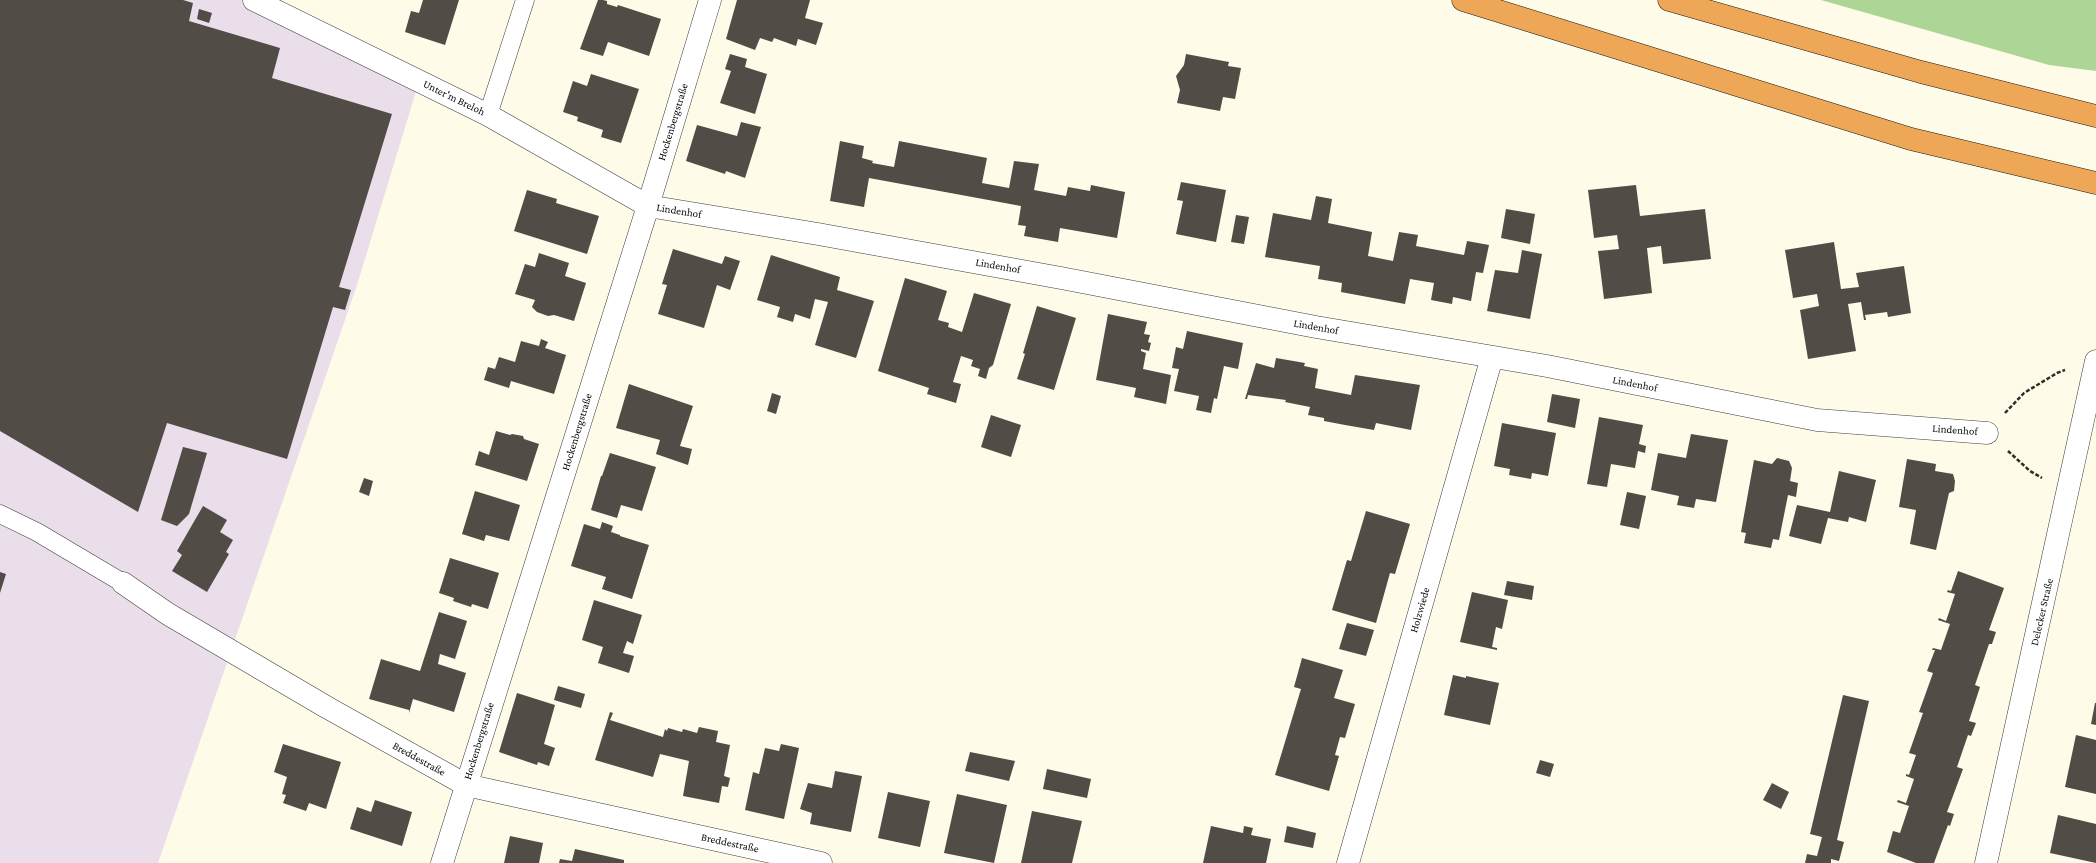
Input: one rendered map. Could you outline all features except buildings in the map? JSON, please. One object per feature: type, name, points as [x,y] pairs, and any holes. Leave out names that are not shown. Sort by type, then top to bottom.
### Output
[{"type":"highway","points":[[1462,0],[1911,139],[2096,183]]},
{"type":"highway","points":[[1669,0],[1921,72],[2096,116]]},
{"type":"street","name":"Unter'm Breloh","points":[[254,0],[488,115],[648,206]]},
{"type":"street","name":"Hockenbergstraße","points":[[442,863],[648,206],[710,0]]},
{"type":"street","name":"Lindenhof","points":[[648,206],[842,238],[1316,327],[1492,357],[1818,420],[1987,433]]},
{"type":"street","name":"Holzwiede","points":[[1348,863],[1492,357]]},
{"type":"street","name":"Delecker Straße","points":[[1986,863],[2068,493],[2094,368]]},
{"type":"street","name":"Breddestraße","points":[[123,582],[175,618],[328,708],[466,785],[821,863]]},
{"type":"lane","points":[[488,115],[525,0]]},
{"type":"lane","points":[[0,514],[37,532],[123,582]]},
{"type":"path","points":[[2068,493],[2030,471],[1987,433],[2024,393],[2057,372],[2094,368]]},
{"type":"shaded area","points":[[0,0],[244,0],[417,88],[357,285],[158,863],[0,863]]},
{"type":"green space","points":[[1821,0],[2096,0],[2096,71],[2049,65]]}]
